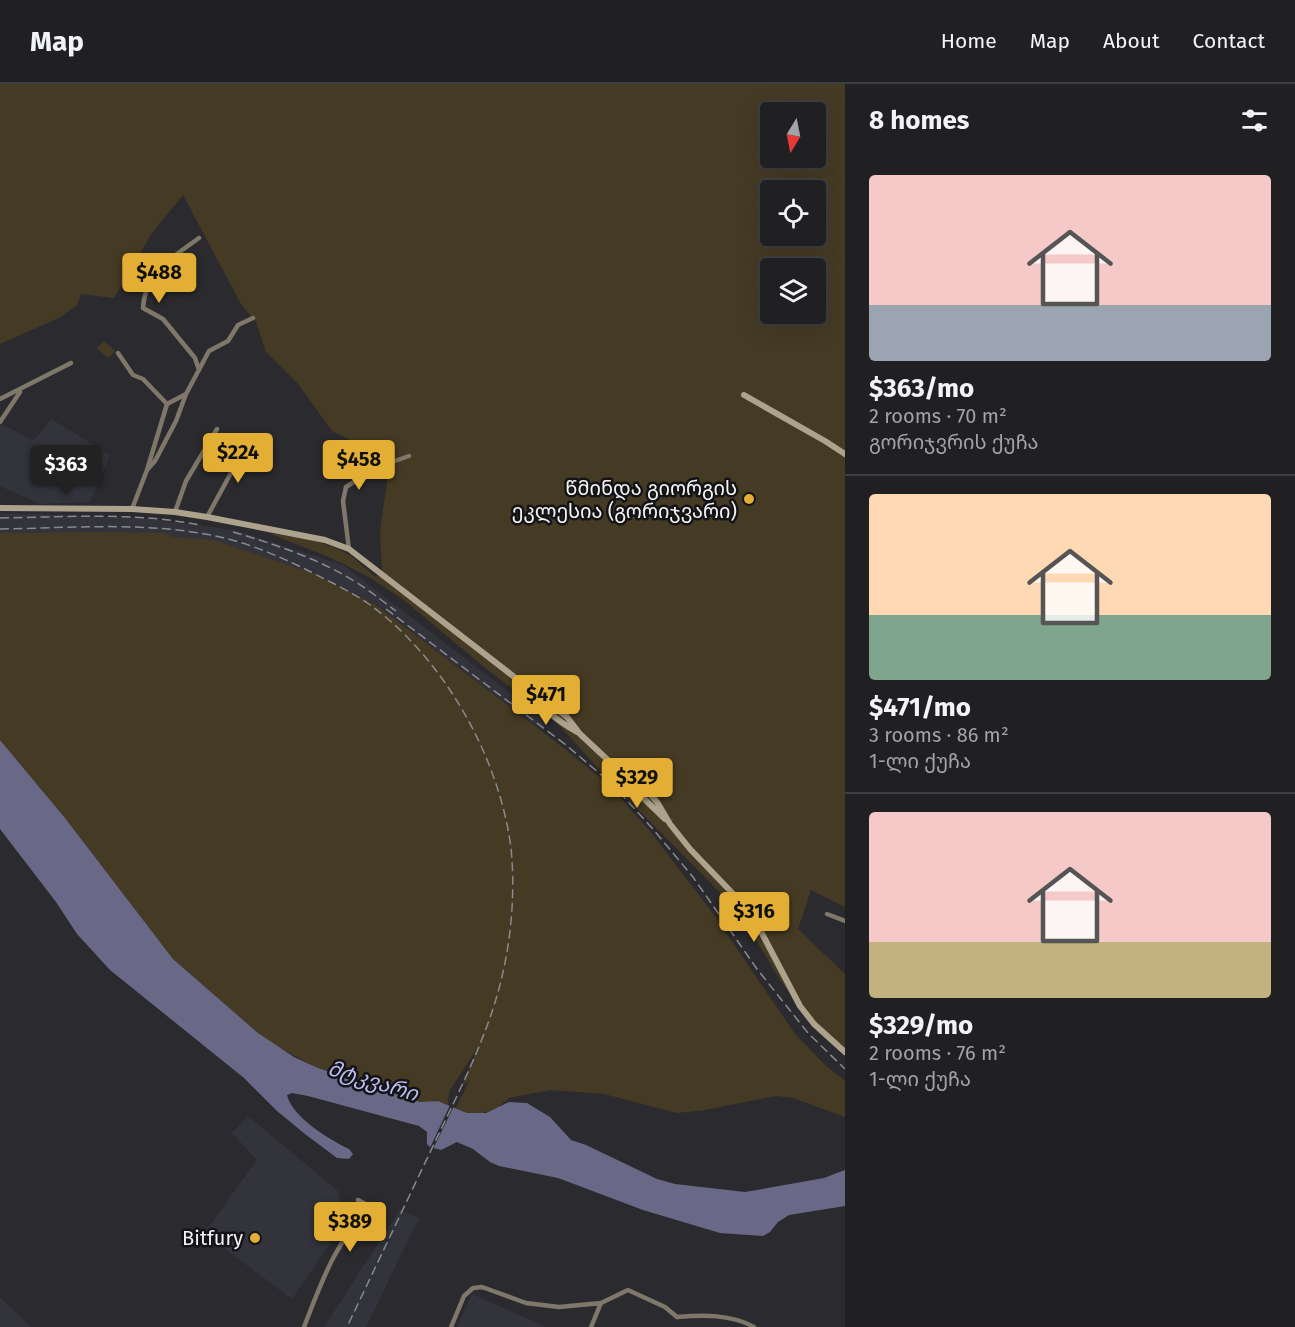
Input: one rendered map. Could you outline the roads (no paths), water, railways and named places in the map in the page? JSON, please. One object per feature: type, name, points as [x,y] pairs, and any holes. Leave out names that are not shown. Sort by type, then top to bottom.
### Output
[{"type":"main road","points":[[744,395],[806,429],[845,454]]},
{"type":"main road","points":[[0,508],[132,508],[175,512],[325,540],[349,549],[567,717],[580,734],[626,776],[635,790],[670,824],[690,849],[739,900],[757,924],[800,1006],[814,1024],[845,1052]]},
{"type":"street","points":[[199,238],[173,256],[152,276],[143,308],[163,319],[195,358],[199,370]]},
{"type":"street","points":[[147,470],[155,461],[176,421],[186,394],[209,351],[228,341],[238,325],[253,318]]},
{"type":"street","points":[[118,353],[134,375],[167,404]]},
{"type":"street","points":[[0,399],[71,363]]},
{"type":"street","points":[[0,422],[21,390]]},
{"type":"street","points":[[132,508],[147,470],[167,404],[186,394]]},
{"type":"street","points":[[175,512],[186,481],[217,429]]},
{"type":"street","points":[[207,517],[249,440]]},
{"type":"street","points":[[349,549],[342,501],[346,487],[375,468],[409,456]]},
{"type":"street","points":[[827,914],[845,921]]},
{"type":"street","points":[[304,1327],[327,1268],[357,1221],[373,1208],[358,1200]]},
{"type":"street","points":[[451,1327],[464,1296],[473,1288],[482,1287],[526,1303],[559,1307],[602,1303],[628,1290],[665,1307],[676,1317],[704,1316],[741,1320],[754,1327]]},
{"type":"street","points":[[591,1327],[602,1303]]},
{"type":"water","points":[[0,740],[65,818],[173,959],[258,1033],[294,1057],[318,1068],[400,1093],[420,1102],[438,1101],[467,1113],[486,1113],[509,1102],[527,1103],[550,1117],[571,1140],[657,1179],[675,1184],[745,1192],[824,1178],[845,1170],[845,1206],[789,1215],[763,1236],[720,1233],[643,1210],[558,1178],[499,1166],[473,1149],[457,1142],[441,1150],[430,1147],[427,1144],[427,1132],[419,1126],[308,1096],[292,1093],[287,1095],[290,1103],[304,1119],[353,1154],[349,1159],[337,1158],[277,1111],[244,1078],[110,970],[77,934],[56,902],[0,829]]},
{"type":"railway","points":[[0,518],[126,517],[200,525]]},
{"type":"railway","points":[[0,529],[111,527],[166,529],[232,540],[288,561],[366,602],[394,624],[443,679],[480,744],[494,778],[511,848],[512,910],[503,972],[490,1016],[473,1060],[347,1327]]},
{"type":"railway","points":[[233,532],[325,565],[360,584],[396,611]]},
{"type":"railway","points":[[386,609],[566,745],[612,784],[693,877],[757,969],[808,1033],[845,1069]]},
{"type":"place","name":"წმინდა გიორგის ეკლესია (გორიჯვარი)","points":[[749,499]]},
{"type":"place","name":"Bitfury","points":[[255,1238]]},
{"type":"water label","name":"მტკვარი","points":[[373,1081]]}]
